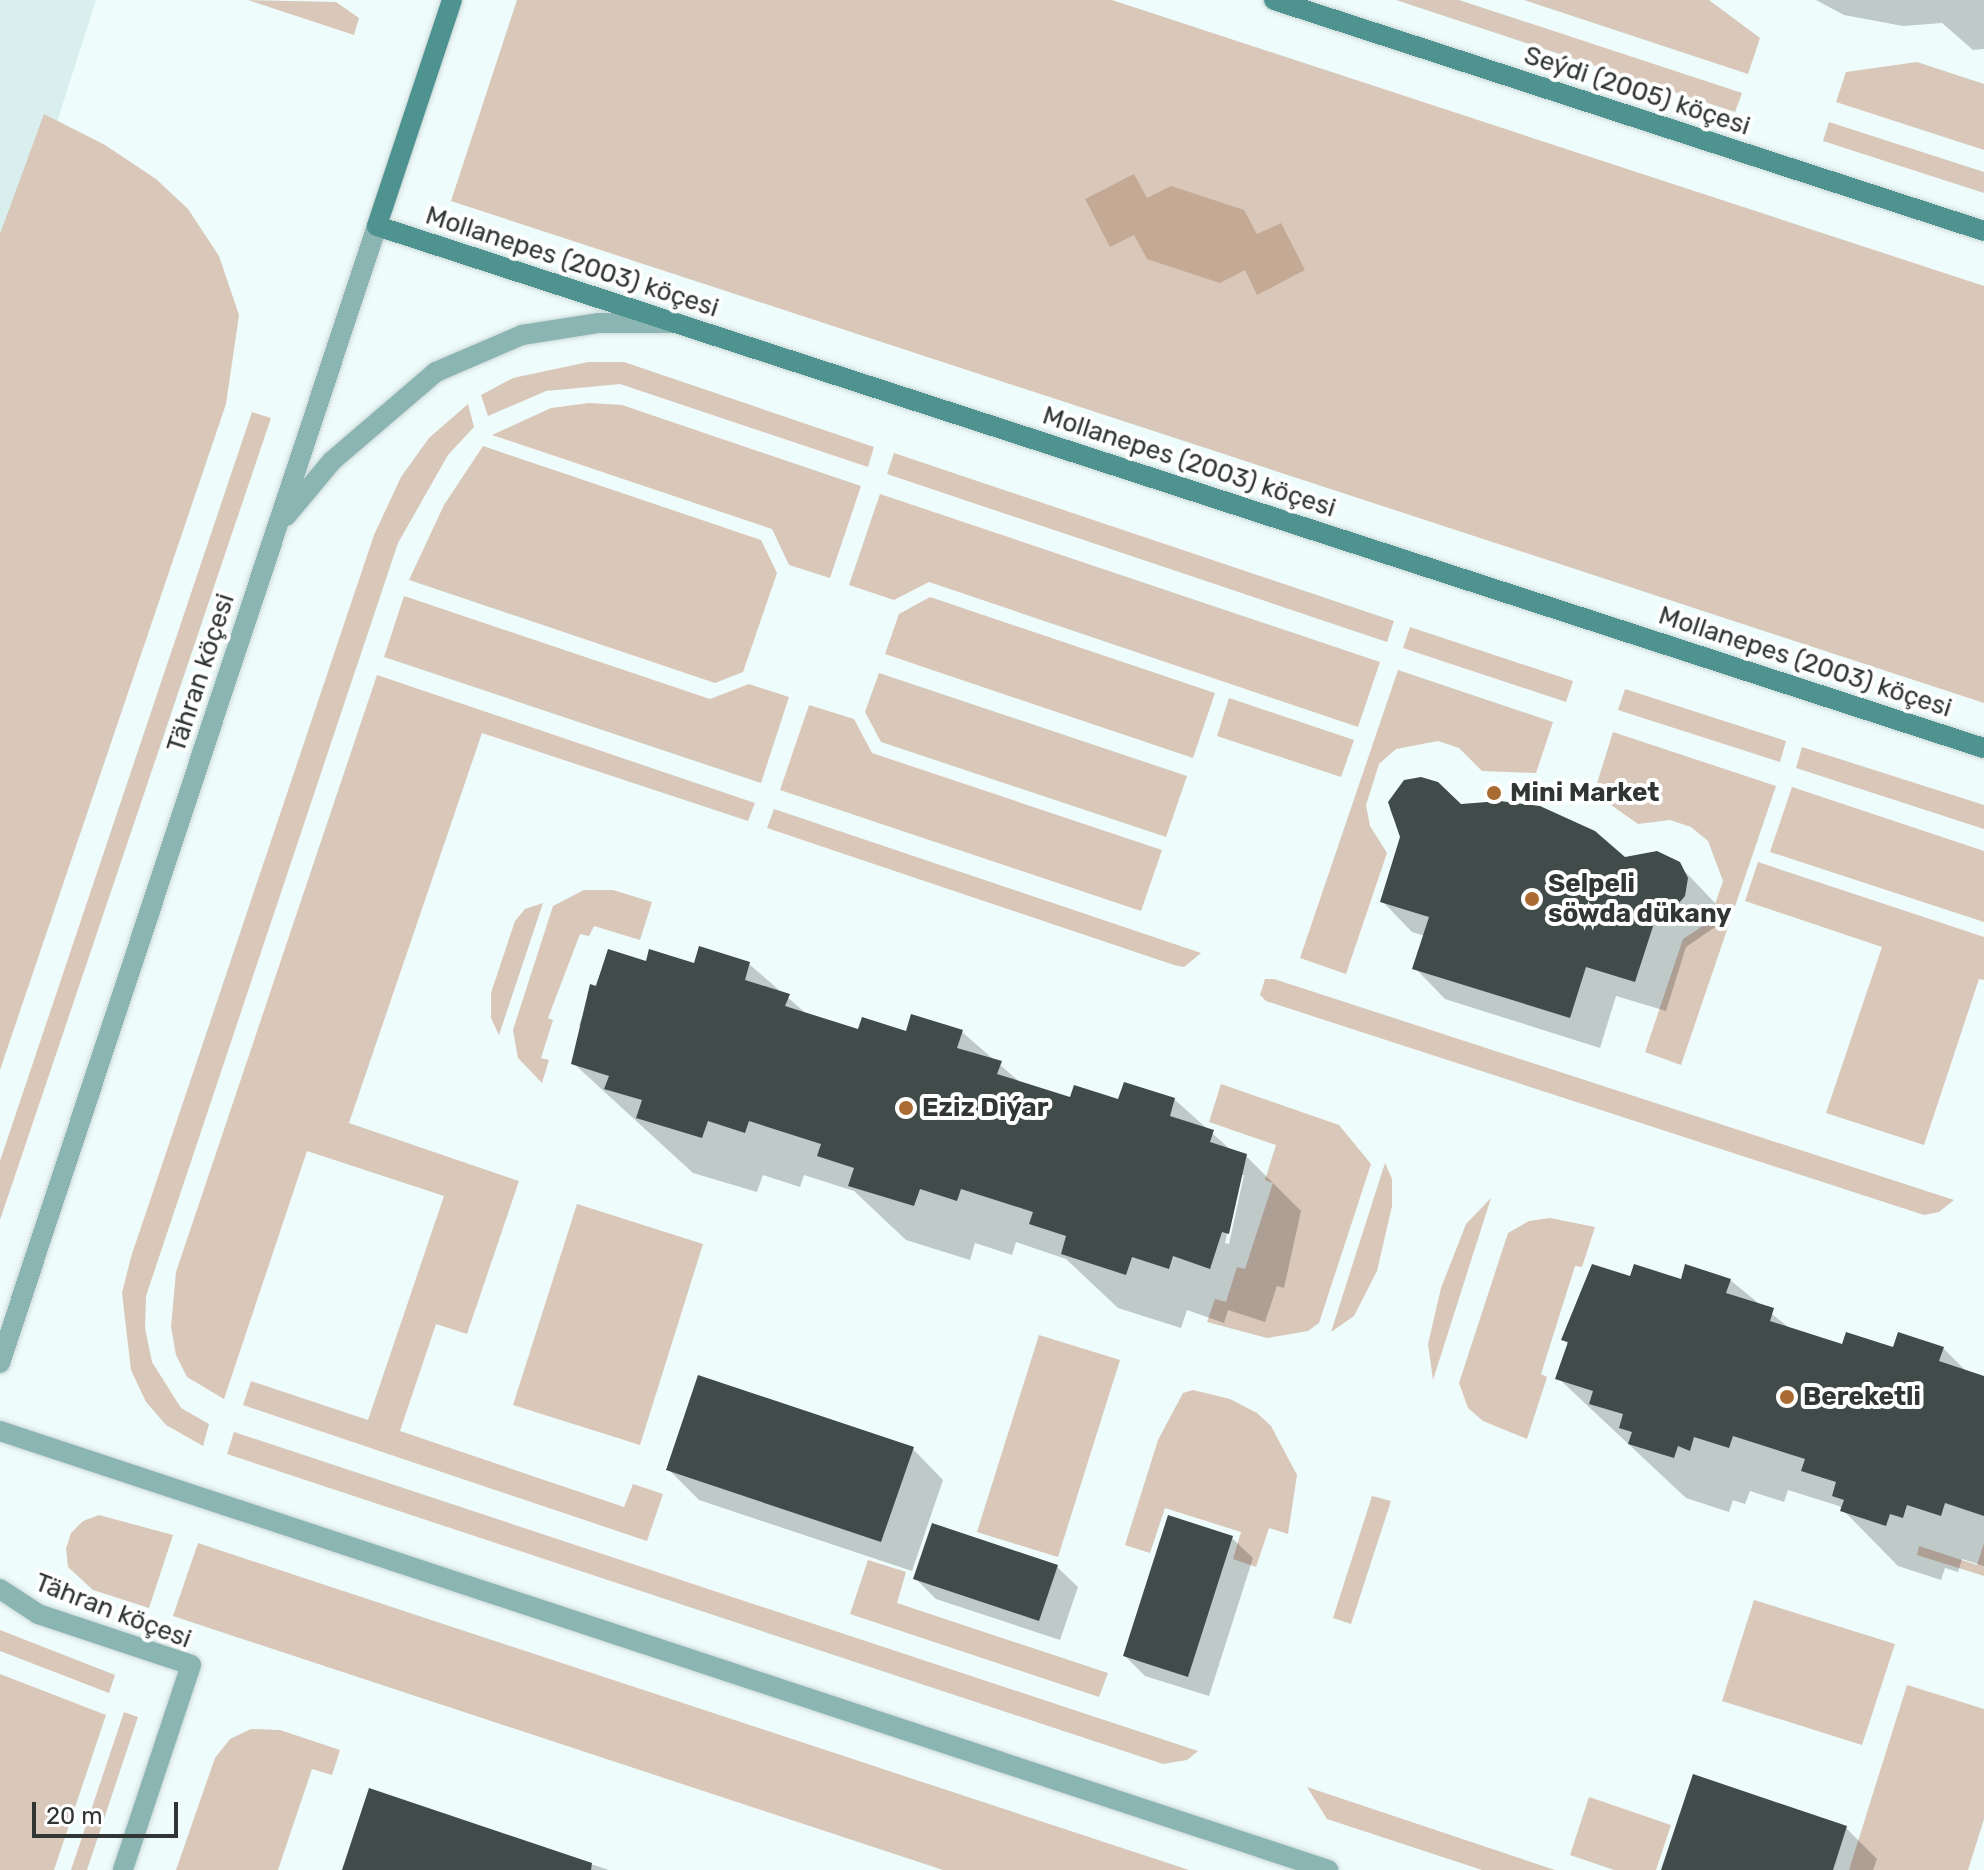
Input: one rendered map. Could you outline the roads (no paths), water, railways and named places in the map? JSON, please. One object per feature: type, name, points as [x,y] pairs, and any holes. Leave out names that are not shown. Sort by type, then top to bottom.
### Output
[{"type":"street","name":"Tähran köçesi","points":[[0,1363],[452,0]]},
{"type":"street","name":"Seýdi (2005) köçesi","points":[[1274,0],[1984,231]]},
{"type":"street","name":"Mollanepes (2003) köçesi","points":[[377,226],[1984,748]]},
{"type":"street","points":[[278,525],[332,461],[436,372],[522,335],[599,323],[678,323]]},
{"type":"street","points":[[0,1431],[1328,1870]]},
{"type":"street","name":"Tähran köçesi","points":[[0,1589],[38,1614],[191,1665],[123,1870]]},
{"type":"place","name":"Mini Market","points":[[1494,793]]},
{"type":"place","name":"Selpeli söwda dükany","points":[[1532,899]]},
{"type":"place","name":"Eziz Diýar","points":[[906,1108]]},
{"type":"place","name":"Bereketli","points":[[1787,1397]]}]
